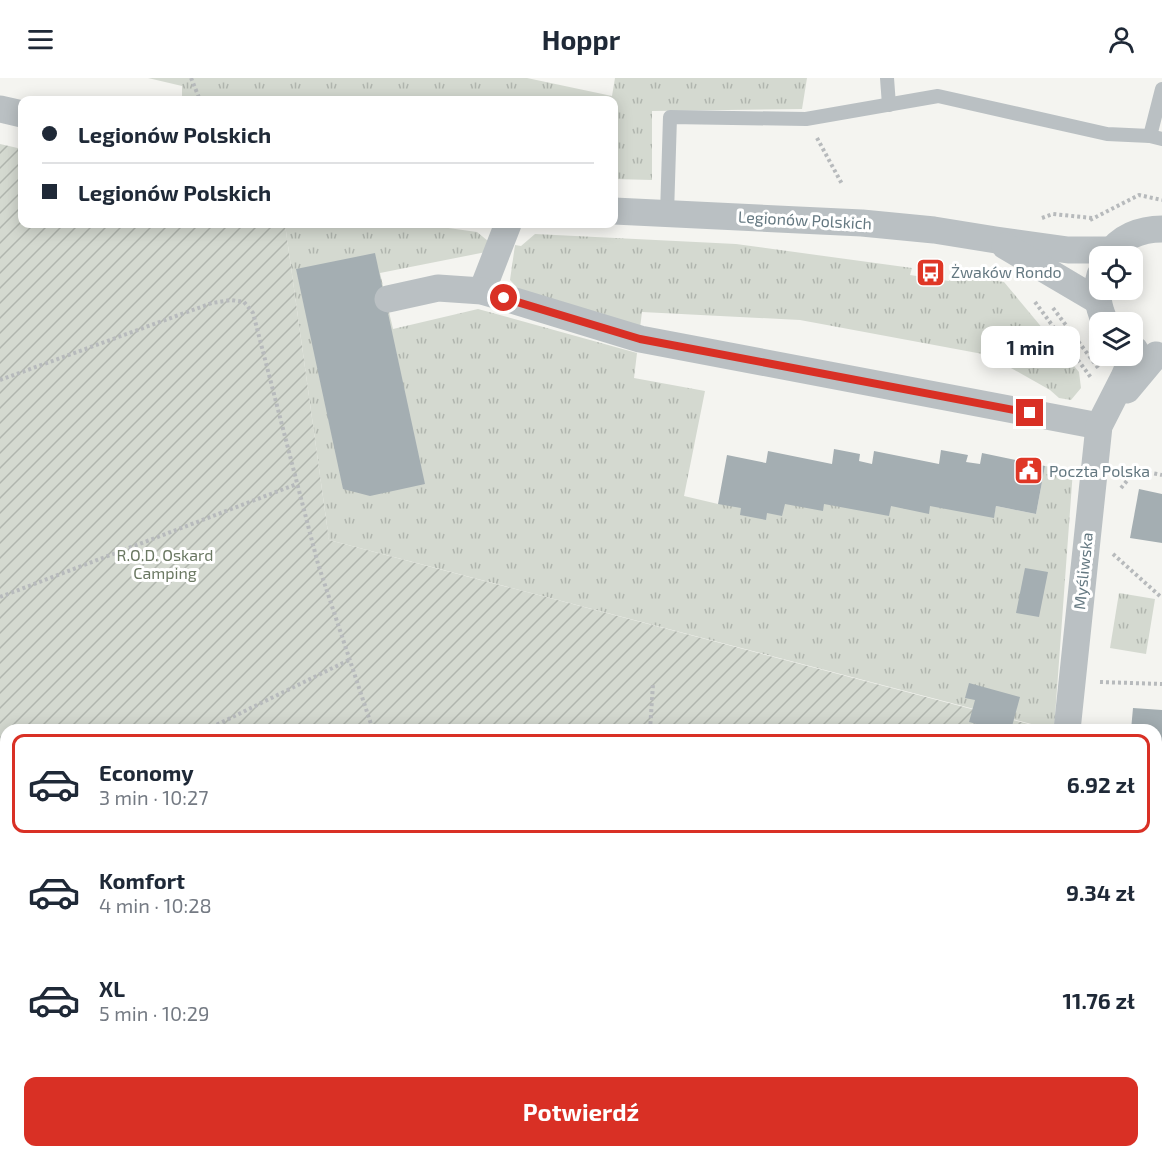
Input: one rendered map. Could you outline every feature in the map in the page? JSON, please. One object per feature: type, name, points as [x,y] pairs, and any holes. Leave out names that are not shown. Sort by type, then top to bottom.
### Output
[{"type":"street","points":[[0,109],[18,113]]},
{"type":"street","name":"Legionów Polskich","points":[[618,211],[900,226],[1089,252]]},
{"type":"street","points":[[482,291],[506,228]]},
{"type":"street","points":[[1117,246],[1128,236],[1149,229],[1162,229]]},
{"type":"street","points":[[996,240],[1089,292]]},
{"type":"street","points":[[388,299],[438,288],[482,291],[640,339],[1107,410],[1136,381],[1146,352]]},
{"type":"street","name":"Myśliwska","points":[[1067,724],[1088,531],[1107,410]]},
{"type":"lane","points":[[887,78],[889,105]]},
{"type":"lane","points":[[667,214],[670,117],[806,119],[938,96],[1107,134],[1156,138],[1162,89]]},
{"type":"path","points":[[191,78],[198,96]]},
{"type":"path","points":[[806,119],[842,184]]},
{"type":"path","points":[[1065,215],[1092,218]]},
{"type":"path","points":[[0,380],[212,303],[231,300],[244,302],[253,313],[318,564],[371,724]]},
{"type":"path","points":[[1035,302],[1093,380],[1107,410]]},
{"type":"path","points":[[1115,496],[1136,470],[1162,475]]},
{"type":"path","points":[[0,597],[297,484]]},
{"type":"path","points":[[1088,531],[1162,598]]},
{"type":"path","points":[[218,724],[349,660]]},
{"type":"path","points":[[1071,681],[1162,684]]},
{"type":"path","points":[[650,724],[653,684]]},
{"type":"green space","points":[[148,78],[527,78],[612,96],[182,96],[182,86]]},
{"type":"green space","points":[[615,78],[807,78],[802,109],[652,111],[652,180],[618,179],[618,96],[612,96]]},
{"type":"green space","name":"R.O.D. Oskard Camping","points":[[0,144],[18,148],[18,228],[286,228],[329,540],[1028,724],[0,724]]},
{"type":"green space","points":[[286,228],[448,228],[477,232],[488,241],[486,252],[380,273],[393,329],[478,309],[637,353],[634,378],[705,391],[684,496],[718,504],[770,484],[986,486],[994,516],[996,506],[1036,514],[1045,466],[1073,470],[1054,724],[1031,724],[329,540]]},
{"type":"green space","points":[[535,234],[736,244],[912,268],[910,275],[949,281],[951,274],[1004,282],[1079,372],[1081,388],[1071,400],[1059,398],[1050,390],[988,355],[800,320],[642,312],[640,328],[523,294],[510,280],[515,245],[521,246]]},
{"type":"green space","points":[[1119,593],[1155,599],[1146,654],[1110,648]]},
{"type":"building","points":[[375,253],[425,484],[370,496],[343,489],[296,269]]},
{"type":"building","points":[[834,449],[860,454],[859,461],[872,464],[874,451],[939,464],[941,450],[968,455],[966,462],[980,464],[982,453],[1045,466],[1036,514],[996,506],[994,518],[930,506],[929,514],[891,506],[889,516],[824,504],[823,511],[785,504],[782,516],[767,513],[766,520],[740,515],[741,508],[718,504],[727,455],[766,463],[768,451],[832,464]]},
{"type":"building","points":[[1139,489],[1162,494],[1162,543],[1130,538]]},
{"type":"building","points":[[1025,568],[1048,572],[1039,617],[1016,613]]},
{"type":"building","points":[[969,683],[1020,697],[1013,724],[969,722],[975,700],[965,698]]},
{"type":"building","points":[[1133,708],[1162,710],[1162,724],[1132,724]]},
{"type":"place","name":"Żwaków Rondo","points":[[930,272]]},
{"type":"place","name":"Poczta Polska","points":[[1028,471]]},
{"type":"route","points":[[504,298],[640,339],[1030,413]]}]
